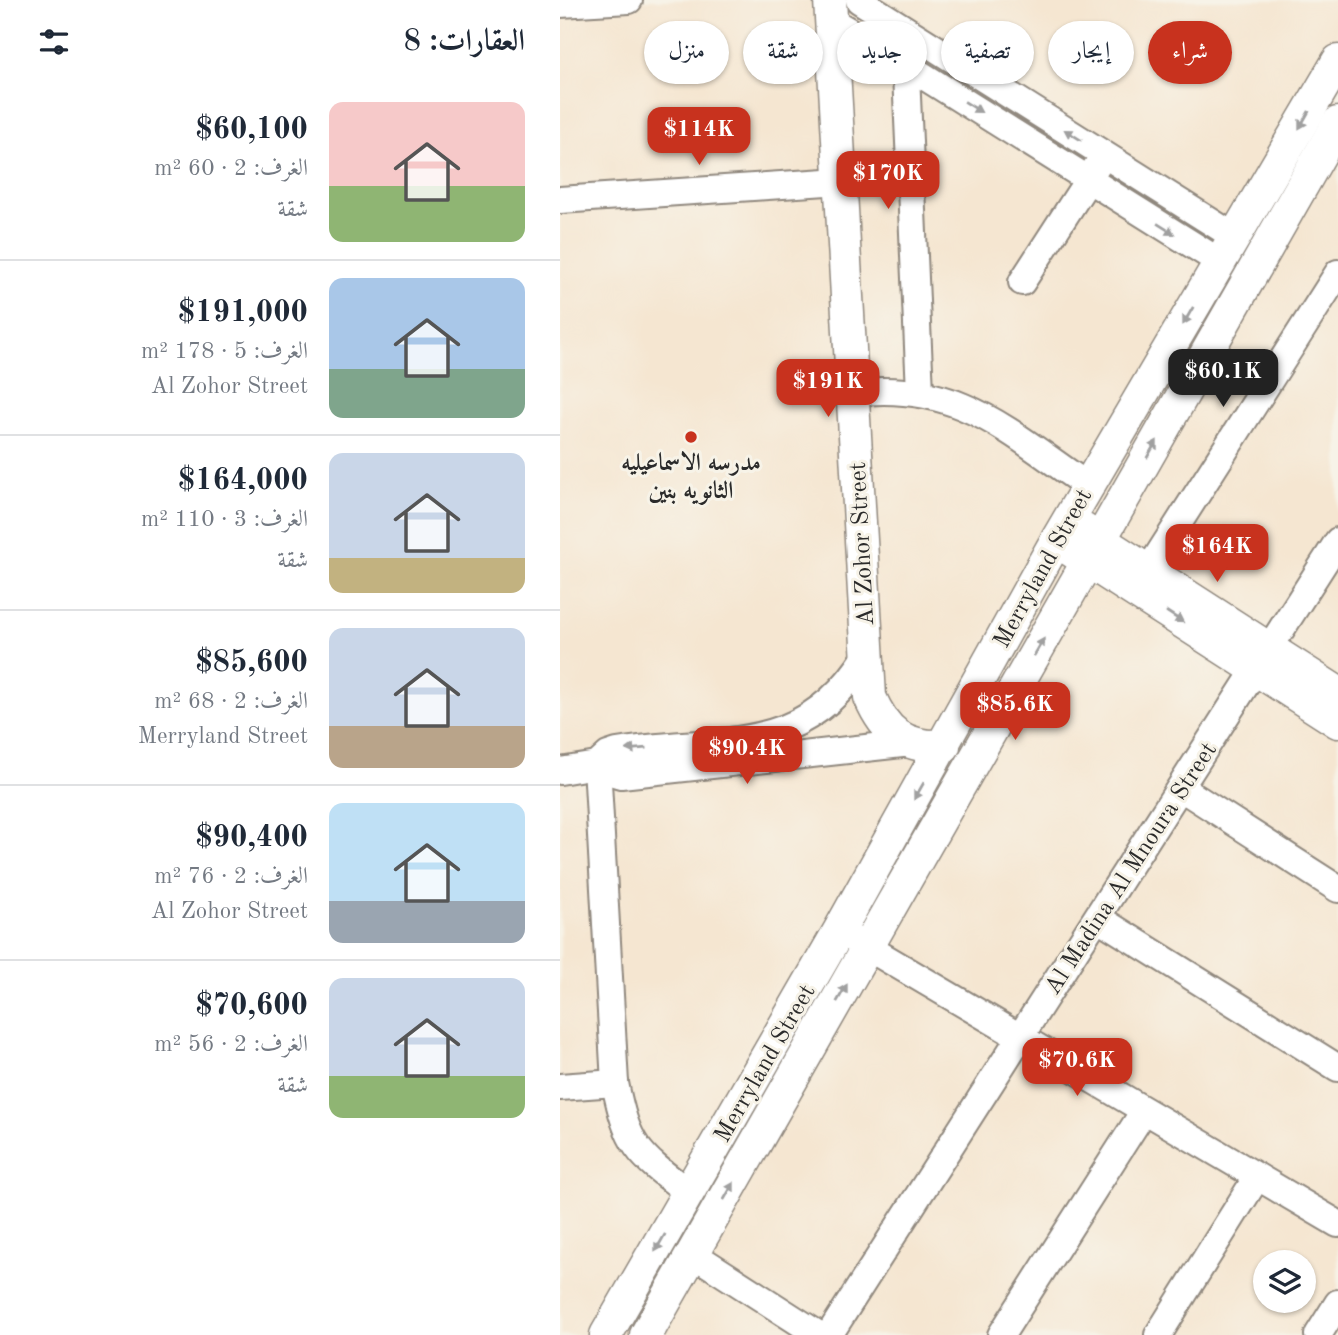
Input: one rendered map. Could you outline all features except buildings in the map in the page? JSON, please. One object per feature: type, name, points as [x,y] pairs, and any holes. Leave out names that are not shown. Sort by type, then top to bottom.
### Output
[{"type":"street","points":[[560,5],[629,0]]},
{"type":"street","points":[[859,0],[892,21]]},
{"type":"street","points":[[831,10],[846,21]]},
{"type":"street","name":"Al Zohor Street","points":[[831,10],[867,655],[856,694],[892,733],[911,743]]},
{"type":"street","points":[[927,43],[1105,155],[1227,250]]},
{"type":"street","name":"Merryland Street","points":[[606,1335],[944,746],[1062,530],[1335,72]]},
{"type":"street","points":[[927,78],[1088,180],[1227,250]]},
{"type":"street","points":[[907,84],[920,392]]},
{"type":"street","name":"Merryland Street","points":[[646,1335],[1338,123]]},
{"type":"street","points":[[1022,282],[1105,155]]},
{"type":"street","points":[[560,200],[841,181]]},
{"type":"street","points":[[1148,571],[1338,273]]},
{"type":"street","points":[[853,393],[886,390],[920,392],[965,406],[992,421],[1088,486]]},
{"type":"street","points":[[1062,530],[1264,660],[1338,693]]},
{"type":"street","name":"Al Madina Al Mnoura Street","points":[[829,1335],[1338,541]]},
{"type":"street","points":[[1094,551],[1148,571],[1264,660],[1338,722]]},
{"type":"street","points":[[560,771],[597,765],[608,755],[617,752],[745,740],[782,731],[856,694]]},
{"type":"street","points":[[782,731],[783,759]]},
{"type":"street","points":[[597,765],[621,775],[911,743],[927,747],[944,746]]},
{"type":"street","points":[[597,765],[615,1083],[622,1117],[631,1140],[646,1159],[689,1193]]},
{"type":"street","points":[[1181,788],[1338,889]]},
{"type":"street","points":[[1098,918],[1338,1068]]},
{"type":"street","points":[[839,931],[1338,1224]]},
{"type":"street","points":[[560,1087],[615,1083]]},
{"type":"street","points":[[1001,1335],[1144,1111]]},
{"type":"street","points":[[1158,1335],[1257,1177]]},
{"type":"street","points":[[693,1254],[818,1335]]},
{"type":"street","points":[[1318,1335],[1338,1303]]},
{"type":"place","name":"مدرسه الاسماعيليه الثانويه بنين","points":[[691,437]]}]
